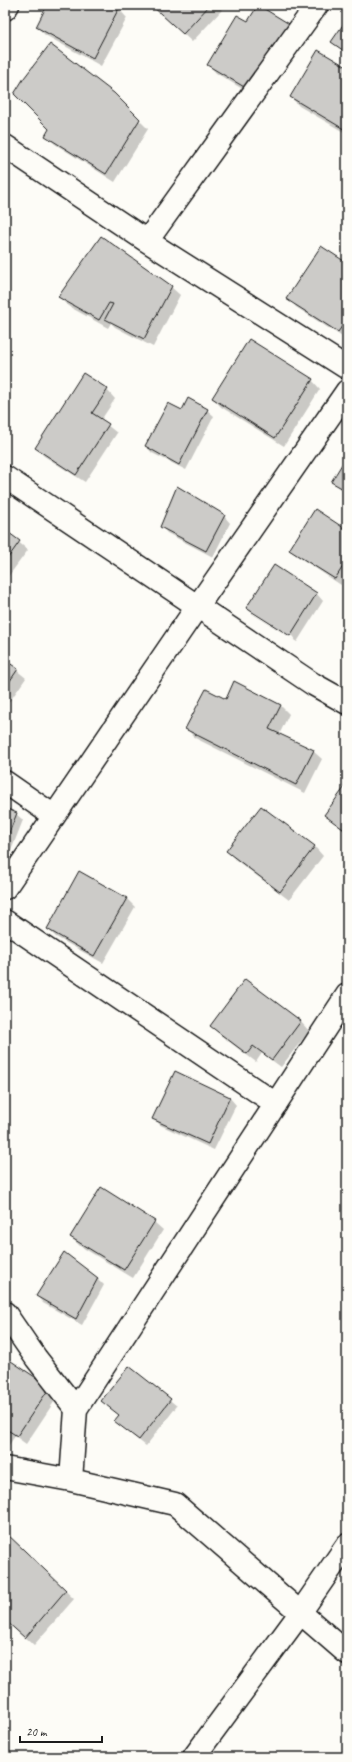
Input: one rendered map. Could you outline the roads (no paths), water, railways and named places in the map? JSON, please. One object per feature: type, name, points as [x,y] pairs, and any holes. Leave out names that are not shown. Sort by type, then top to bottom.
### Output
[{"type":"street","points":[[5,9],[8,5]]},
{"type":"street","points":[[147,241],[317,5]]},
{"type":"street","points":[[5,146],[147,241],[347,368]]},
{"type":"street","points":[[5,888],[197,606],[347,391]]},
{"type":"street","points":[[5,477],[313,684],[347,703]]},
{"type":"street","points":[[5,782],[54,816]]},
{"type":"street","points":[[5,921],[276,1104]]},
{"type":"street","points":[[70,1480],[76,1409],[347,995]]},
{"type":"street","points":[[5,1313],[36,1358],[76,1409]]},
{"type":"street","points":[[5,1468],[70,1480],[175,1504],[347,1653]]},
{"type":"street","points":[[194,1757],[347,1545]]}]
